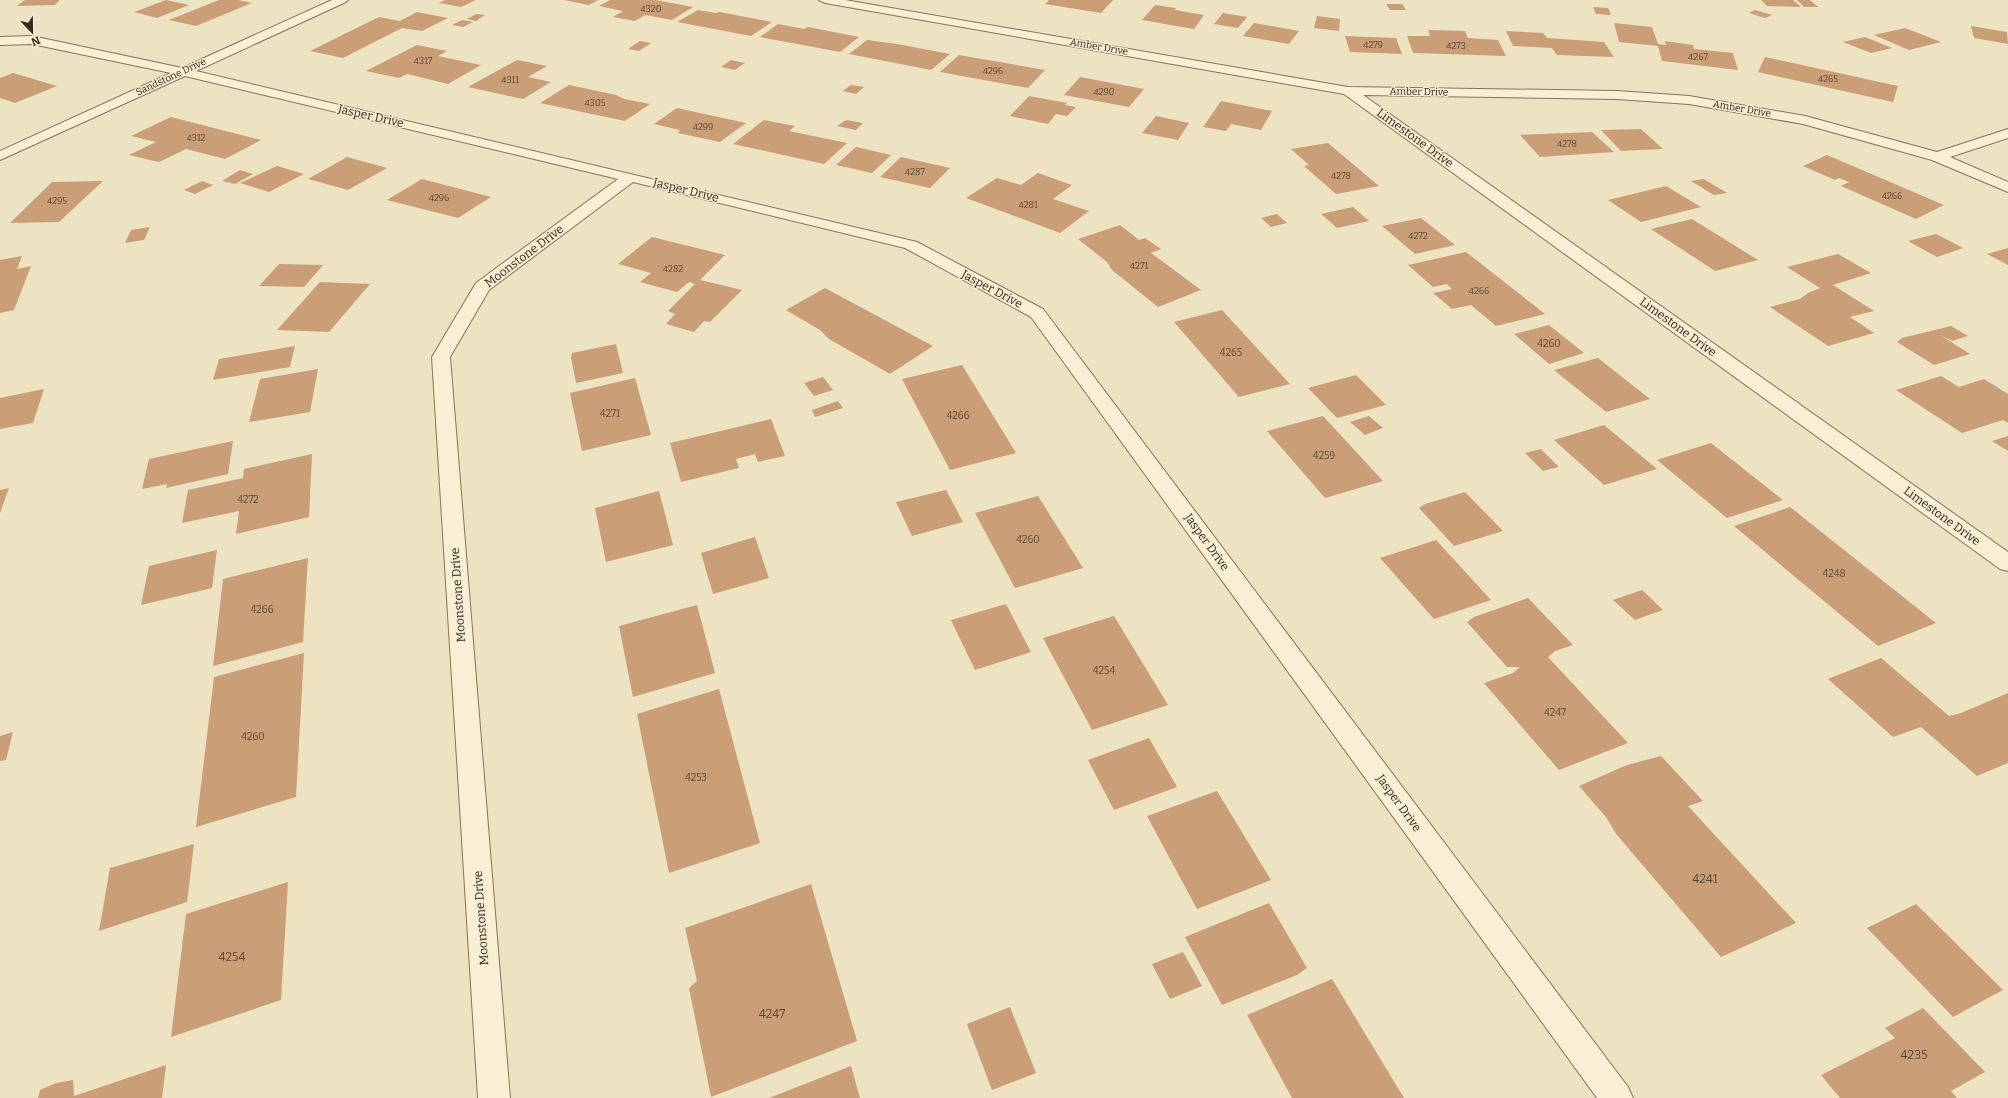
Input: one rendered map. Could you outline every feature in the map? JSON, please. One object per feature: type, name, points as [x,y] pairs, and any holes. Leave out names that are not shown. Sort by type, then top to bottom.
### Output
[{"type":"street","name":"Sandstone Drive","points":[[0,156],[342,0]]},
{"type":"street","name":"Amber Drive","points":[[825,0],[1348,90],[1617,95],[1689,100],[1805,120],[1937,157],[2008,187]]},
{"type":"street","name":"Jasper Drive","points":[[0,42],[32,40],[183,72],[911,245],[1037,313],[1617,1098]]},
{"type":"street","name":"Limestone Drive","points":[[1348,90],[2008,563]]},
{"type":"street","points":[[1937,157],[2008,133]]},
{"type":"street","name":"Moonstone Drive","points":[[494,1098],[441,357],[482,287],[630,177]]},
{"type":"building","points":[[25,0],[60,0],[55,5],[17,6]]},
{"type":"building","points":[[166,0],[189,5],[157,18],[134,12]]},
{"type":"building","points":[[219,0],[238,0],[252,3],[196,26],[169,20]]},
{"type":"building","points":[[445,0],[476,0],[461,7],[439,3]]},
{"type":"building","points":[[564,0],[598,0],[589,5]]},
{"type":"building","points":[[610,0],[655,0],[693,7],[672,20],[645,15],[635,21],[613,17],[623,11],[599,6]]},
{"type":"building","points":[[1049,0],[1113,0],[1101,13],[1045,4]]},
{"type":"building","points":[[1761,0],[1793,0],[1801,7],[1767,6]]},
{"type":"building","points":[[1797,0],[1810,0],[1818,7],[1804,7]]},
{"type":"building","points":[[1386,4],[1402,4],[1406,10],[1390,10]]},
{"type":"building","points":[[1155,5],[1176,8],[1175,10],[1204,15],[1194,29],[1142,20]]},
{"type":"building","points":[[1593,7],[1608,8],[1611,15],[1596,14]]},
{"type":"building","points":[[698,10],[716,13],[720,12],[772,22],[751,36],[677,22]]},
{"type":"building","points":[[1755,10],[1772,15],[1765,18],[1749,13]]},
{"type":"building","points":[[417,12],[448,18],[422,31],[402,28],[343,58],[310,51],[379,17],[400,21]]},
{"type":"building","points":[[1223,13],[1247,17],[1238,28],[1214,24]]},
{"type":"building","points":[[476,14],[485,15],[476,21],[467,19]]},
{"type":"building","points":[[1317,16],[1340,19],[1339,31],[1314,28]]},
{"type":"building","points":[[462,20],[473,22],[463,27],[452,25]]},
{"type":"building","points":[[1254,23],[1299,31],[1289,44],[1243,36]]},
{"type":"building","points":[[1614,23],[1652,27],[1658,44],[1666,45],[1665,41],[1693,45],[1694,49],[1733,53],[1738,70],[1662,61],[1658,46],[1619,42]]},
{"type":"building","points":[[778,24],[804,29],[808,27],[859,37],[840,52],[760,37]]},
{"type":"building","points":[[1971,26],[2007,32],[2008,44],[1974,38]]},
{"type":"building","points":[[1905,28],[1941,42],[1909,50],[1874,35]]},
{"type":"building","points":[[1428,30],[1465,31],[1468,38],[1498,40],[1506,56],[1413,53],[1407,36],[1430,36]]},
{"type":"building","points":[[1506,31],[1543,33],[1547,38],[1604,42],[1614,57],[1557,55],[1552,48],[1513,46]]},
{"type":"building","points":[[1345,36],[1396,38],[1402,54],[1350,52]]},
{"type":"building","points":[[1865,37],[1892,48],[1871,53],[1843,42]]},
{"type":"building","points":[[867,40],[950,54],[931,70],[849,54]]},
{"type":"building","points":[[640,41],[651,43],[639,51],[628,49]]},
{"type":"building","points":[[417,45],[447,51],[438,56],[481,65],[448,84],[407,74],[399,78],[366,71]]},
{"type":"building","points":[[959,55],[1045,70],[1028,88],[940,72]]},
{"type":"building","points":[[1765,57],[1898,86],[1893,102],[1758,72]]},
{"type":"building","points":[[517,60],[547,66],[528,77],[551,82],[523,99],[468,87]]},
{"type":"building","points":[[731,60],[745,63],[735,70],[721,67]]},
{"type":"building","points":[[13,73],[57,86],[15,103],[0,98],[0,78]]},
{"type":"building","points":[[1080,77],[1144,89],[1129,107],[1064,95]]},
{"type":"building","points":[[569,85],[650,104],[625,121],[540,103]]},
{"type":"building","points":[[851,85],[864,87],[856,94],[843,91]]},
{"type":"building","points":[[1029,96],[1067,103],[1065,105],[1076,107],[1067,116],[1056,114],[1048,124],[1010,116]]},
{"type":"building","points":[[1221,101],[1272,111],[1261,130],[1231,124],[1226,131],[1203,127]]},
{"type":"building","points":[[677,108],[746,123],[720,142],[678,133],[680,130],[654,124]]},
{"type":"building","points":[[1156,116],[1189,123],[1178,140],[1142,133]]},
{"type":"building","points":[[171,117],[261,140],[225,159],[186,149],[159,162],[129,155],[156,142],[131,136]]},
{"type":"building","points":[[764,120],[795,126],[789,131],[847,143],[824,164],[733,144]]},
{"type":"building","points":[[846,120],[863,123],[856,130],[837,126]]},
{"type":"building","points":[[1641,129],[1663,149],[1621,151],[1601,130]]},
{"type":"building","points":[[1592,132],[1614,152],[1540,157],[1520,135]]},
{"type":"building","points":[[1328,143],[1379,186],[1336,194],[1304,166],[1309,165],[1291,149]]},
{"type":"building","points":[[856,147],[891,155],[872,173],[836,165]]},
{"type":"building","points":[[1827,155],[1944,205],[1916,219],[1841,186],[1849,182],[1839,178],[1835,180],[1803,166]]},
{"type":"building","points":[[347,157],[387,168],[348,190],[308,179]]},
{"type":"building","points":[[901,157],[950,168],[930,188],[880,177]]},
{"type":"building","points":[[277,166],[304,174],[269,192],[240,183]]},
{"type":"building","points":[[240,170],[253,174],[235,184],[222,181]]},
{"type":"building","points":[[1038,173],[1072,185],[1053,199],[1089,211],[1060,233],[966,198],[997,178],[1021,185]]},
{"type":"building","points":[[422,179],[491,197],[458,218],[387,200]]},
{"type":"building","points":[[1704,179],[1727,193],[1714,195],[1691,181]]},
{"type":"building","points":[[103,181],[59,222],[10,223],[52,182]]},
{"type":"building","points":[[202,181],[213,185],[195,194],[184,190]]},
{"type":"building","points":[[1666,186],[1701,207],[1641,222],[1608,200]]},
{"type":"building","points":[[1353,207],[1369,221],[1337,228],[1321,214]]},
{"type":"building","points":[[1277,214],[1287,223],[1271,227],[1261,218]]},
{"type":"building","points":[[1421,218],[1455,245],[1415,254],[1382,226]]},
{"type":"building","points":[[1692,219],[1758,260],[1715,271],[1651,229]]},
{"type":"building","points":[[1120,225],[1139,240],[1145,238],[1161,249],[1151,253],[1201,290],[1158,307],[1112,270],[1107,262],[1078,239]]},
{"type":"building","points":[[150,227],[144,240],[125,243],[131,230]]},
{"type":"building","points":[[1936,234],[1963,248],[1937,257],[1908,241]]},
{"type":"building","points":[[652,237],[725,255],[700,280],[742,290],[710,322],[704,321],[694,332],[666,324],[675,314],[668,311],[695,284],[689,282],[677,292],[640,282],[651,273],[618,264]]},
{"type":"building","points":[[2008,248],[2008,265],[1987,254]]},
{"type":"building","points":[[1466,252],[1545,314],[1496,326],[1471,305],[1452,309],[1433,293],[1452,289],[1447,284],[1433,287],[1408,265]]},
{"type":"building","points":[[1838,254],[1871,273],[1833,285],[1874,311],[1850,317],[1874,333],[1828,346],[1770,307],[1800,299],[1808,293],[1820,288],[1787,267]]},
{"type":"building","points":[[22,256],[17,269],[31,266],[14,310],[0,313],[0,260]]},
{"type":"building","points":[[279,264],[323,265],[304,287],[259,286]]},
{"type":"building","points":[[320,282],[370,284],[329,332],[277,330]]},
{"type":"building","points":[[825,288],[933,346],[890,374],[829,339],[820,330],[786,310]]},
{"type":"building","points":[[1222,310],[1290,384],[1239,397],[1174,322]]},
{"type":"building","points":[[1549,325],[1584,353],[1549,364],[1514,334]]},
{"type":"building","points":[[1951,326],[1968,336],[1952,341],[1940,335],[1970,354],[1934,365],[1897,342],[1902,338]]},
{"type":"building","points":[[616,344],[623,373],[576,383],[571,358],[572,353]]},
{"type":"building","points":[[295,346],[290,367],[213,380],[219,359]]},
{"type":"building","points":[[1598,358],[1650,399],[1606,412],[1554,370]]},
{"type":"building","points":[[962,365],[1016,453],[950,470],[902,379]]},
{"type":"building","points":[[318,369],[310,412],[249,422],[260,379]]},
{"type":"building","points":[[1356,375],[1386,405],[1337,418],[1308,388]]},
{"type":"building","points":[[1941,376],[1959,387],[1984,379],[2008,394],[2008,423],[2003,420],[1962,433],[1896,390]]},
{"type":"building","points":[[823,377],[833,390],[814,396],[804,383]]},
{"type":"building","points":[[635,378],[651,435],[582,451],[570,393]]},
{"type":"building","points":[[44,389],[33,423],[0,429],[0,398]]},
{"type":"building","points":[[838,401],[843,408],[815,417],[812,410]]},
{"type":"building","points":[[1323,416],[1383,481],[1325,498],[1267,431]]},
{"type":"building","points":[[1369,416],[1383,428],[1365,435],[1350,422]]},
{"type":"building","points":[[771,419],[785,456],[758,462],[755,454],[736,459],[739,468],[681,482],[670,443]]},
{"type":"building","points":[[1604,425],[1657,469],[1604,485],[1554,440]]},
{"type":"building","points":[[2008,436],[2008,451],[1992,441]]},
{"type":"building","points":[[233,441],[228,474],[166,488],[167,484],[142,489],[149,459]]},
{"type":"building","points":[[1711,443],[1783,500],[1727,518],[1657,460]]},
{"type":"building","points":[[1541,449],[1559,467],[1543,471],[1525,453]]},
{"type":"building","points":[[312,454],[309,517],[236,534],[239,511],[182,523],[188,490],[243,478],[244,469]]},
{"type":"building","points":[[9,488],[0,513],[0,490]]},
{"type":"building","points":[[946,490],[963,522],[912,536],[896,502]]},
{"type":"building","points":[[659,491],[673,545],[606,562],[595,508]]},
{"type":"building","points":[[1465,492],[1503,531],[1454,546],[1419,508],[1425,504]]},
{"type":"building","points":[[1038,496],[1083,568],[1015,588],[975,513]]},
{"type":"building","points":[[1790,507],[1936,623],[1878,646],[1734,526]]},
{"type":"building","points":[[755,537],[769,578],[713,594],[701,553]]},
{"type":"building","points":[[1436,540],[1491,600],[1434,619],[1380,558]]},
{"type":"building","points":[[217,550],[212,588],[141,605],[149,566]]},
{"type":"building","points":[[308,558],[303,642],[213,666],[223,579]]},
{"type":"building","points":[[1642,590],[1663,610],[1635,620],[1613,600]]},
{"type":"building","points":[[1528,598],[1573,645],[1555,651],[1548,657],[1628,743],[1559,770],[1484,683],[1513,673],[1520,667],[1507,667],[1467,622],[1474,617]]},
{"type":"building","points":[[1006,604],[1031,652],[975,670],[951,620]]},
{"type":"building","points":[[697,605],[715,673],[633,697],[619,626]]},
{"type":"building","points":[[1114,616],[1168,705],[1092,730],[1043,638]]},
{"type":"building","points":[[304,653],[296,797],[196,827],[214,677]]},
{"type":"building","points":[[1881,658],[1949,716],[1961,713],[2008,693],[2008,763],[1977,776],[1921,727],[1893,737],[1828,679]]},
{"type":"building","points":[[719,689],[760,843],[669,873],[637,714]]},
{"type":"building","points":[[13,732],[6,760],[0,761],[0,736]]},
{"type":"building","points":[[1149,738],[1177,787],[1114,810],[1088,760]]},
{"type":"building","points":[[1661,756],[1703,801],[1688,806],[1796,923],[1721,957],[1617,835],[1606,817],[1579,786],[1627,765]]},
{"type":"building","points":[[1217,791],[1271,880],[1197,909],[1147,816]]},
{"type":"building","points":[[194,844],[187,902],[99,931],[110,868]]},
{"type":"building","points":[[288,882],[281,1000],[171,1037],[186,914]]},
{"type":"building","points":[[811,884],[857,1041],[711,1097],[689,988],[697,981],[685,928]]},
{"type":"building","points":[[1269,903],[1307,968],[1297,975],[1222,1005],[1185,937]]},
{"type":"building","points":[[1916,904],[2003,990],[1953,1017],[1867,928]]},
{"type":"building","points":[[1183,952],[1202,986],[1170,999],[1152,964]]},
{"type":"building","points":[[1332,979],[1404,1098],[1292,1098],[1247,1015]]},
{"type":"building","points":[[1010,1007],[1036,1073],[992,1090],[967,1024]]},
{"type":"building","points":[[1923,1008],[1985,1072],[1951,1091],[1957,1098],[1840,1098],[1821,1075],[1895,1038],[1885,1028]]},
{"type":"building","points":[[166,1065],[162,1098],[38,1098],[40,1090],[56,1083],[73,1080],[74,1096]]},
{"type":"building","points":[[851,1066],[860,1098],[769,1098]]}]
